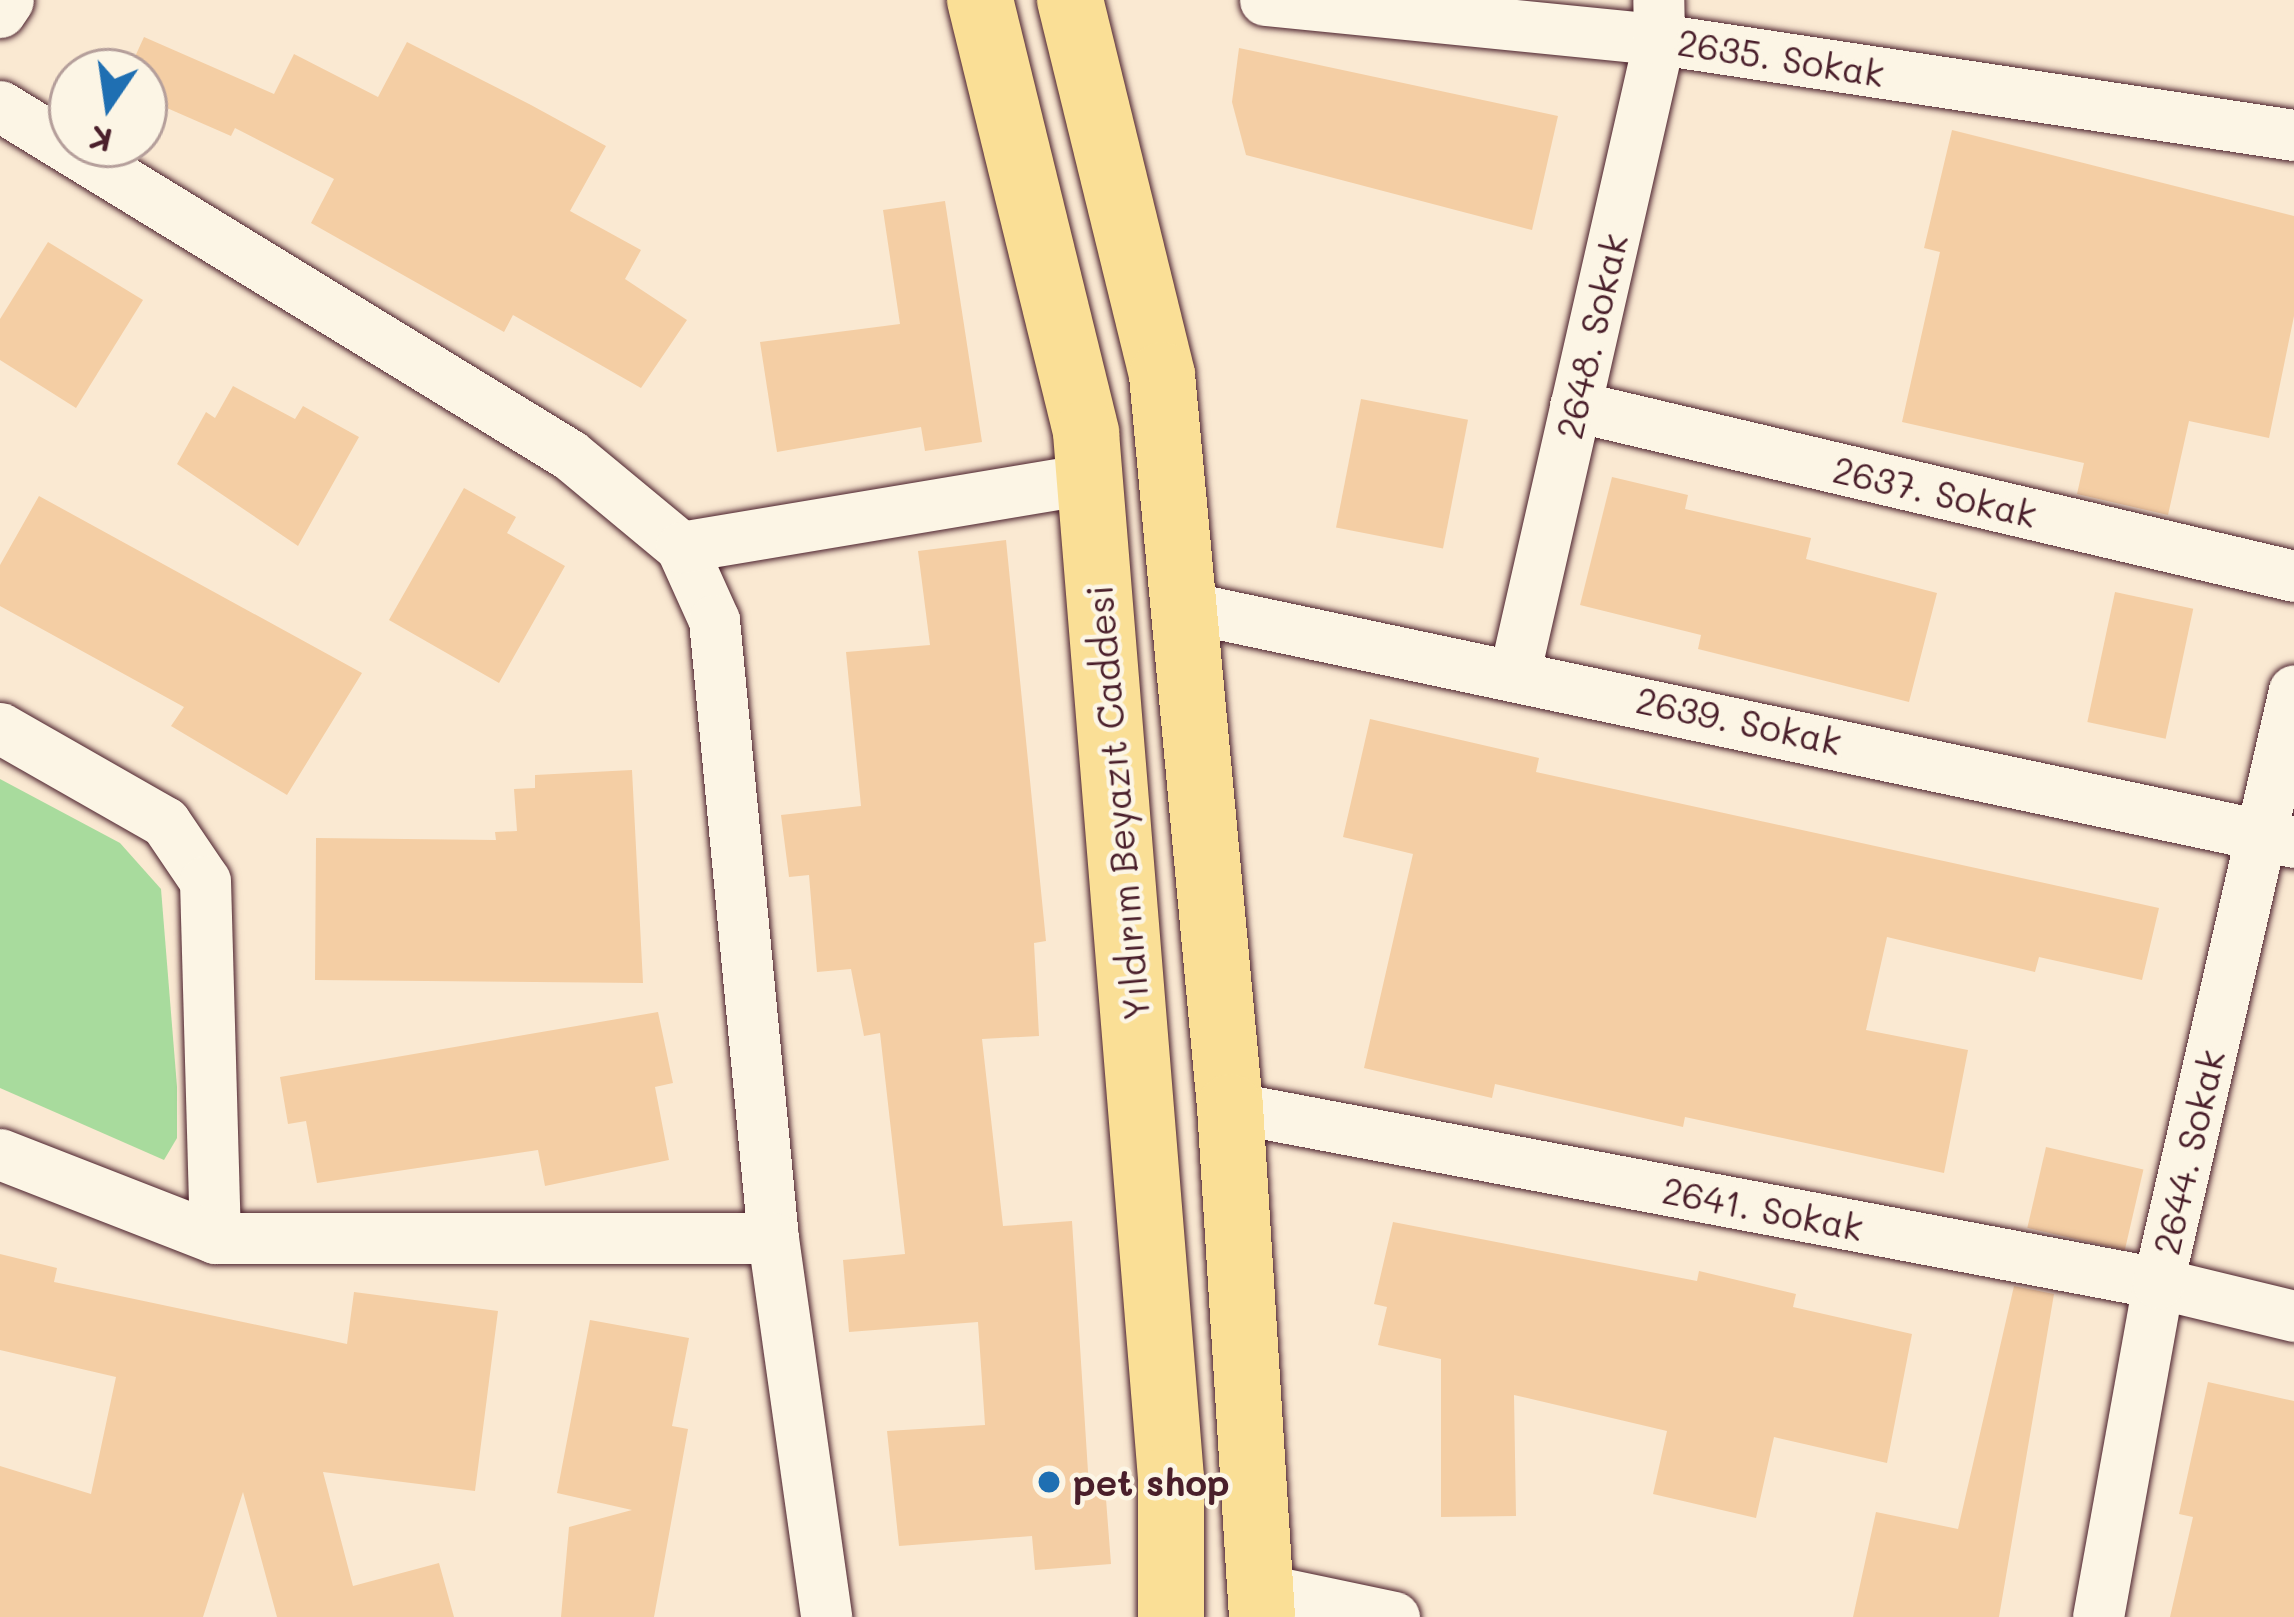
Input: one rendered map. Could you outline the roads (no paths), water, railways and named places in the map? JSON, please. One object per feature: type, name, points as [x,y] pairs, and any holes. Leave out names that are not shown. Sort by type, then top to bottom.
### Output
[{"type":"main road","name":"Yıldırım Beyazıt Caddesi","points":[[980,0],[1081,410],[1171,1478],[1172,1617]]},
{"type":"main road","points":[[1070,0],[1162,375],[1230,1107],[1261,1603]]},
{"type":"street","points":[[0,13],[8,0]]},
{"type":"street","name":"2635. Sokak","points":[[1265,0],[1658,19],[2294,135]]},
{"type":"street","name":"2648. Sokak","points":[[1515,671],[1658,19]]},
{"type":"street","points":[[0,106],[570,455],[681,548],[714,620],[773,1238],[826,1617]]},
{"type":"street","name":"2637. Sokak","points":[[1576,406],[2294,576]]},
{"type":"street","points":[[681,548],[1089,479]]},
{"type":"street","name":"2639. Sokak","points":[[1182,606],[1515,671],[2278,838]]},
{"type":"street","name":"2644. Sokak","points":[[2098,1617],[2158,1283],[2278,838],[2294,690]]},
{"type":"street","points":[[0,728],[165,822],[205,880],[214,1238]]},
{"type":"street","name":"2641. Sokak","points":[[1230,1107],[2158,1283],[2294,1316]]},
{"type":"street","points":[[0,1154],[214,1238],[773,1238]]},
{"type":"street","points":[[1261,1603],[1394,1617]]},
{"type":"place","name":"pet shop","points":[[1049,1482]]}]
